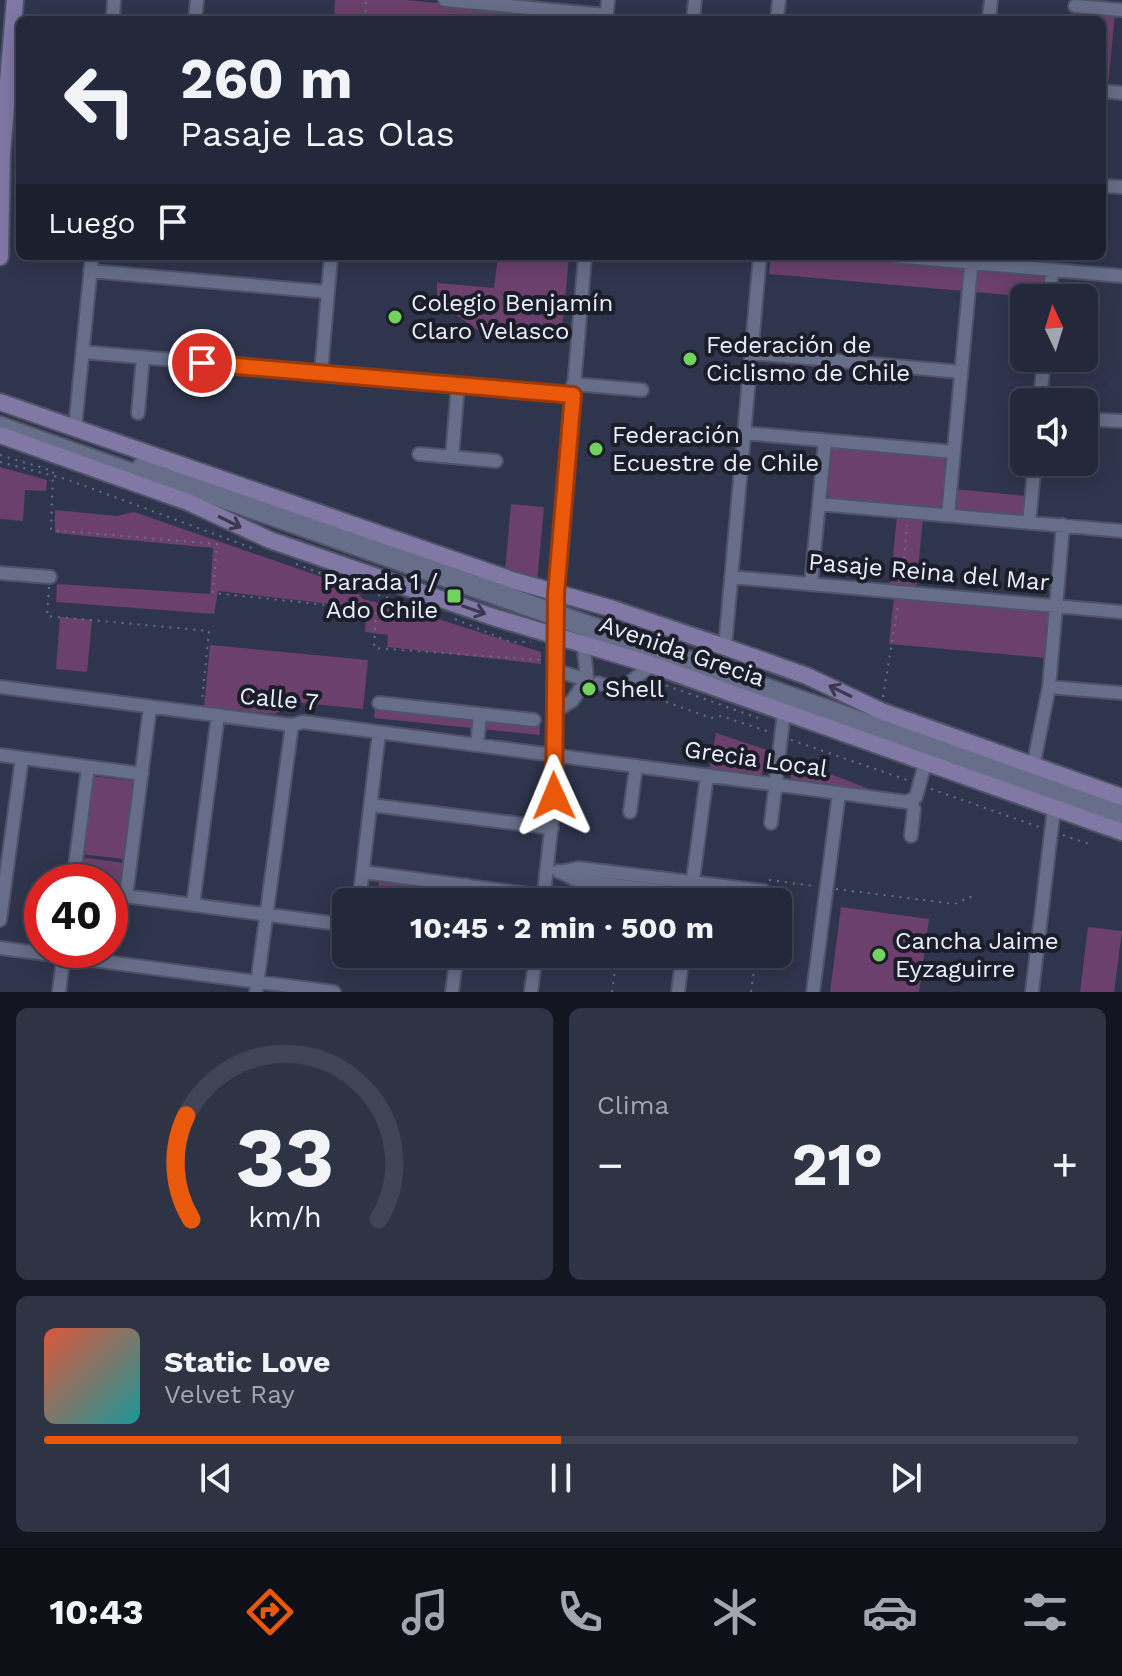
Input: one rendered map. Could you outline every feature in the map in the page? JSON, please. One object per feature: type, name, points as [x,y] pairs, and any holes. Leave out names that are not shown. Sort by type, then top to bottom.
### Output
[{"type":"main road","points":[[0,257],[6,40],[15,0]]},
{"type":"main road","name":"Avenida Grecia","points":[[0,402],[75,428],[555,614],[583,642],[653,673],[784,712],[1122,832]]},
{"type":"main road","name":"Avenida Grecia","points":[[0,435],[188,502],[270,540],[479,612],[555,614],[613,609],[807,676],[881,711],[1122,797]]},
{"type":"street","points":[[445,0],[518,13],[584,16]]},
{"type":"street","points":[[1075,3],[1122,10]]},
{"type":"street","points":[[75,428],[91,260]]},
{"type":"street","points":[[321,373],[331,260]]},
{"type":"street","points":[[547,888],[553,871],[555,614],[585,260]]},
{"type":"street","points":[[725,647],[760,260]]},
{"type":"street","points":[[948,515],[972,260]]},
{"type":"street","points":[[979,260],[1122,276]]},
{"type":"street","points":[[1051,284],[1052,270]]},
{"type":"street","points":[[90,271],[328,292]]},
{"type":"street","points":[[83,352],[458,385],[642,390]]},
{"type":"street","points":[[751,353],[961,372]]},
{"type":"street","points":[[138,413],[143,357]]},
{"type":"street","points":[[452,457],[458,385]]},
{"type":"street","points":[[0,414],[1122,820]]},
{"type":"street","points":[[1101,420],[1122,421]]},
{"type":"street","points":[[0,423],[1122,810]]},
{"type":"street","points":[[744,433],[954,452]]},
{"type":"street","points":[[811,584],[825,441]]},
{"type":"street","points":[[419,454],[496,461]]},
{"type":"street","points":[[1029,523],[1034,476]]},
{"type":"street","points":[[819,504],[1122,531]]},
{"type":"street","points":[[1033,767],[1049,687],[1063,525]]},
{"type":"street","points":[[0,573],[50,577]]},
{"type":"street","name":"Pasaje Reina del Mar","points":[[731,577],[1122,612]]},
{"type":"street","points":[[554,712],[572,701],[587,682],[583,642]]},
{"type":"street","points":[[554,670],[620,690],[653,673]]},
{"type":"street","name":"Calle 7","points":[[0,687],[553,755]]},
{"type":"street","points":[[1049,687],[1122,693]]},
{"type":"street","points":[[379,703],[534,720]]},
{"type":"street","points":[[128,881],[150,707]]},
{"type":"street","points":[[771,823],[784,712]]},
{"type":"street","points":[[477,745],[480,714]]},
{"type":"street","points":[[193,905],[218,715]]},
{"type":"street","points":[[256,987],[292,725]]},
{"type":"street","points":[[361,888],[379,732]]},
{"type":"street","points":[[0,755],[142,774]]},
{"type":"street","name":"Grecia Local","points":[[553,755],[911,801]]},
{"type":"street","points":[[0,920],[22,758]]},
{"type":"street","points":[[911,836],[914,809],[911,801],[925,763]]},
{"type":"street","points":[[630,812],[636,766]]},
{"type":"street","points":[[75,864],[88,767]]},
{"type":"street","points":[[693,888],[707,775]]},
{"type":"street","points":[[813,992],[839,793]]},
{"type":"street","points":[[371,805],[552,828]]},
{"type":"street","points":[[1032,992],[1054,808]]},
{"type":"street","points":[[553,871],[576,880],[647,888]]},
{"type":"street","points":[[363,872],[482,888]]},
{"type":"street","points":[[128,896],[332,923]]},
{"type":"street","points":[[0,948],[24,950]]},
{"type":"street","points":[[128,964],[256,987],[334,992]]},
{"type":"street","points":[[59,992],[62,968]]},
{"type":"street","points":[[452,992],[455,968]]},
{"type":"street","points":[[531,992],[534,968]]},
{"type":"street","points":[[678,992],[681,968]]},
{"type":"path","points":[[0,455],[53,471],[51,530],[217,544],[213,593],[376,610],[374,648],[540,660]]},
{"type":"path","points":[[0,462],[53,476],[254,548]]},
{"type":"path","points":[[881,711],[901,592],[908,512]]},
{"type":"path","points":[[291,562],[378,595],[436,611]]},
{"type":"path","points":[[50,577],[47,616],[209,631],[201,713]]},
{"type":"path","points":[[447,616],[513,643],[539,642]]},
{"type":"path","points":[[653,673],[763,720]]},
{"type":"path","points":[[631,689],[711,718],[721,716],[781,736],[1092,845]]},
{"type":"path","points":[[765,888],[769,880],[954,904],[973,896]]},
{"type":"path","points":[[612,992],[615,968]]},
{"type":"path","points":[[751,992],[754,968]]},
{"type":"shaded area","points":[[335,0],[406,0],[509,10],[512,16],[334,16]]},
{"type":"shaded area","points":[[1086,11],[1115,14],[1108,86],[1106,16],[1082,16]]},
{"type":"shaded area","points":[[498,260],[569,260],[561,341],[480,332],[437,301],[437,283],[494,288]]},
{"type":"shaded area","points":[[771,260],[878,260],[1046,273],[1045,284],[1010,284],[1010,295],[769,274]]},
{"type":"shaded area","points":[[834,449],[941,457],[947,461],[943,503],[937,508],[832,501],[826,493],[829,454]]},
{"type":"shaded area","points":[[0,467],[47,480],[46,491],[25,490],[23,521],[0,519]]},
{"type":"shaded area","points":[[955,489],[1027,496],[1025,519],[960,512],[953,505]]},
{"type":"shaded area","points":[[511,504],[544,507],[537,582],[505,572]]},
{"type":"shaded area","points":[[55,510],[117,516],[134,512],[354,588],[363,599],[426,615],[541,652],[541,664],[387,647],[388,635],[365,632],[366,608],[218,591],[214,614],[56,602],[57,584],[210,594],[213,548],[55,533]]},
{"type":"shaded area","points":[[897,515],[923,517],[916,590],[890,587]]},
{"type":"shaded area","points":[[894,596],[1051,610],[1047,658],[889,644]]},
{"type":"shaded area","points":[[60,617],[92,620],[87,672],[56,669]]},
{"type":"shaded area","points":[[210,645],[368,660],[363,709],[293,702],[275,714],[204,707]]},
{"type":"shaded area","points":[[376,699],[539,715],[540,735],[374,718]]},
{"type":"shaded area","points":[[716,733],[767,750],[761,778],[709,771]]},
{"type":"shaded area","points":[[794,760],[877,792],[875,796],[790,782]]},
{"type":"shaded area","points":[[90,776],[133,781],[123,859],[80,854]]},
{"type":"shaded area","points":[[81,857],[124,863],[124,864],[80,864]]},
{"type":"shaded area","points":[[379,880],[444,888],[378,888]]},
{"type":"shaded area","name":"Cancha Jaime Eyzaguirre","points":[[841,907],[929,919],[919,992],[830,992]]},
{"type":"shaded area","points":[[1088,927],[1122,931],[1114,992],[1080,992]]},
{"type":"place","name":"Colegio Benjamín Claro Velasco","points":[[395,317]]},
{"type":"place","name":"Federación de Ciclismo de Chile","points":[[690,359]]},
{"type":"place","name":"Federación Ecuestre de Chile","points":[[596,449]]},
{"type":"place","name":"Parada 1 / Ado Chile","points":[[454,596]]},
{"type":"place","name":"Shell","points":[[589,689]]},
{"type":"place","name":"Cancha Jaime Eyzaguirre","points":[[879,955]]},
{"type":"route","points":[[202,363],[573,395],[556,594],[554,796]]}]
